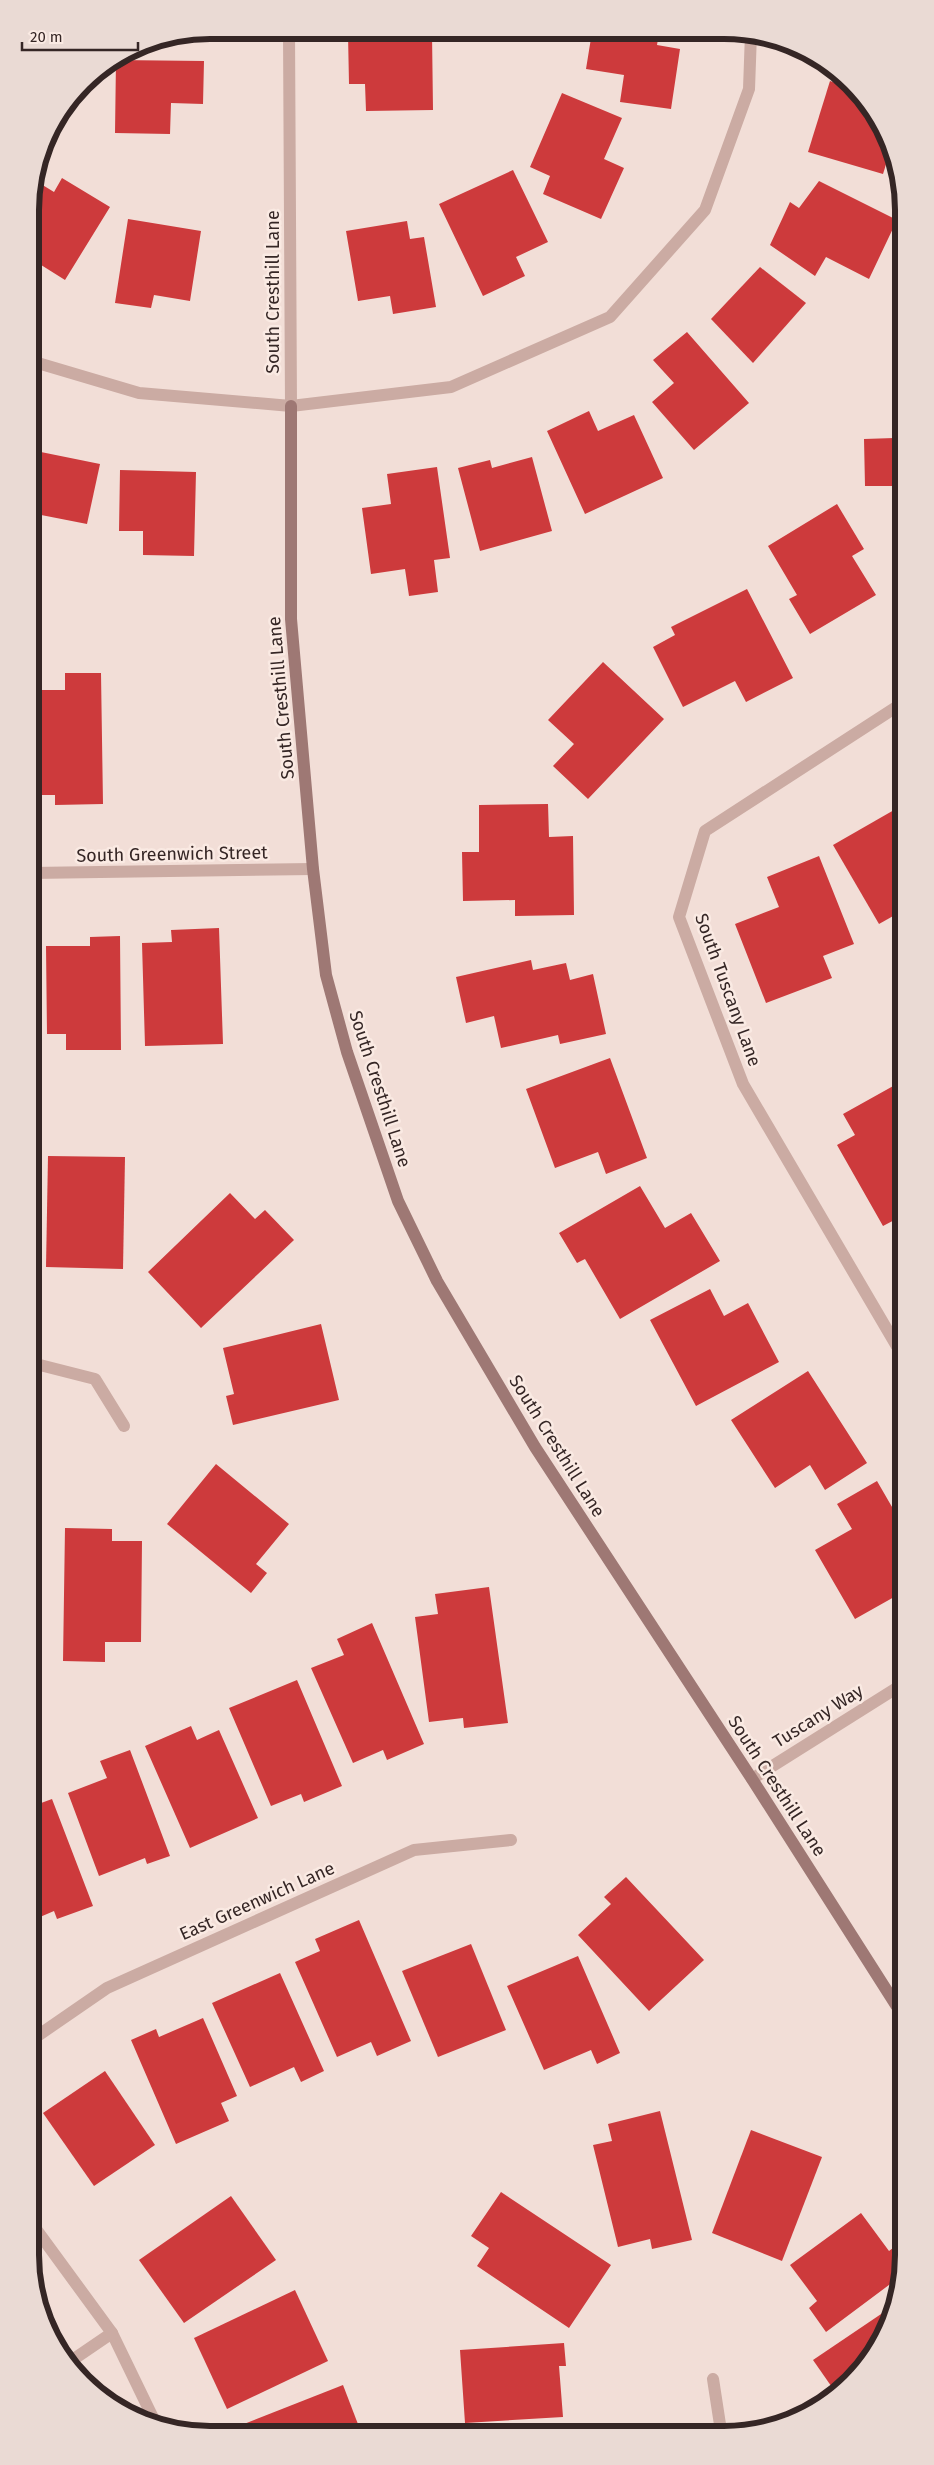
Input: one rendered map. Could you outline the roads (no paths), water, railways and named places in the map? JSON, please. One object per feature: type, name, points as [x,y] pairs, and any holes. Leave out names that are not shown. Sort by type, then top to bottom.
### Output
[{"type":"street","name":"South Cresthill Lane","points":[[289,39],[292,619],[313,869],[326,975],[347,1052],[398,1200],[437,1282],[535,1447],[752,1778],[895,2003]]},
{"type":"street","points":[[39,363],[139,393],[292,406],[450,387],[610,317],[705,210],[749,89],[751,41]]},
{"type":"street","name":"South Tuscany Lane","points":[[895,708],[705,831],[679,917],[743,1084],[895,1339]]},
{"type":"street","name":"South Greenwich Street","points":[[39,873],[313,869]]},
{"type":"street","points":[[39,1365],[95,1379],[124,1426]]},
{"type":"street","name":"Tuscany Way","points":[[752,1778],[895,1689]]},
{"type":"street","name":"East Greenwich Lane","points":[[39,2035],[106,1988],[414,1850],[511,1840]]},
{"type":"street","points":[[39,2233],[112,2333],[152,2416]]},
{"type":"street","points":[[74,2358],[112,2333]]},
{"type":"street","points":[[713,2379],[720,2426]]}]
